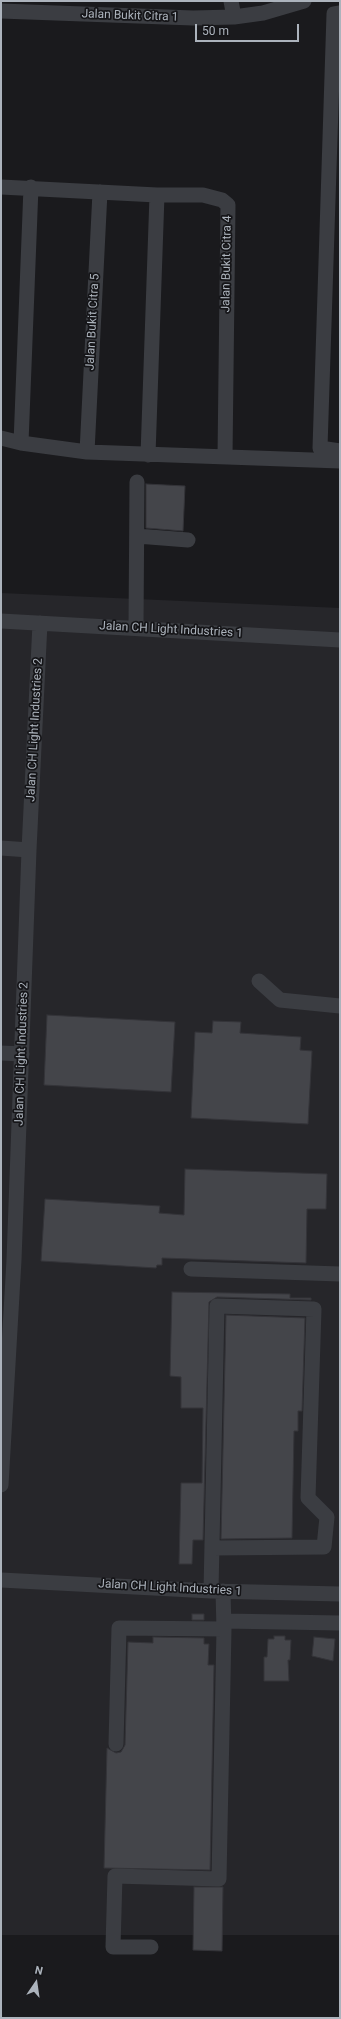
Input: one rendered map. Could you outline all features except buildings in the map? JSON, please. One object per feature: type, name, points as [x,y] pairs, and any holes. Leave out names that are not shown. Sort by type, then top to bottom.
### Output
[{"type":"street","points":[[232,1],[234,17]]},
{"type":"street","name":"Jalan Bukit Citra 1","points":[[1,11],[193,18],[234,17],[263,13],[304,1]]},
{"type":"street","points":[[320,454],[336,9]]},
{"type":"street","name":"Jalan Bukit Citra 4","points":[[1,187],[32,187],[156,195],[203,195],[222,200],[228,205],[225,457]]},
{"type":"street","points":[[21,443],[32,187]]},
{"type":"street","name":"Jalan Bukit Citra 5","points":[[87,452],[100,192]]},
{"type":"street","points":[[148,455],[156,195]]},
{"type":"street","points":[[1,438],[21,443],[87,452],[148,455],[225,457],[320,454],[340,451]]},
{"type":"street","points":[[320,454],[340,461]]},
{"type":"street","points":[[136,627],[137,482]]},
{"type":"street","points":[[137,536],[188,540]]},
{"type":"street","name":"Jalan CH Light Industries 1","points":[[1,621],[136,627],[340,640]]},
{"type":"street","name":"Jalan CH Light Industries 2","points":[[1,1485],[7,1260],[22,1054],[29,850],[40,623]]},
{"type":"street","points":[[1,848],[29,850]]},
{"type":"street","points":[[259,980],[280,1000],[340,1006]]},
{"type":"street","points":[[1,1053],[22,1054]]},
{"type":"street","points":[[191,1269],[340,1274]]},
{"type":"street","points":[[151,1947],[114,1947],[115,1876],[219,1879],[224,1625],[217,1591],[212,1548],[217,1306],[314,1309],[308,1498],[327,1517],[324,1547],[212,1548]]},
{"type":"street","name":"Jalan CH Light Industries 1","points":[[1,1580],[217,1591],[340,1594]]},
{"type":"street","points":[[116,1744],[119,1628],[340,1623]]},
{"type":"shaded area","points":[[1,593],[340,608],[340,1935],[1,1935]]}]
